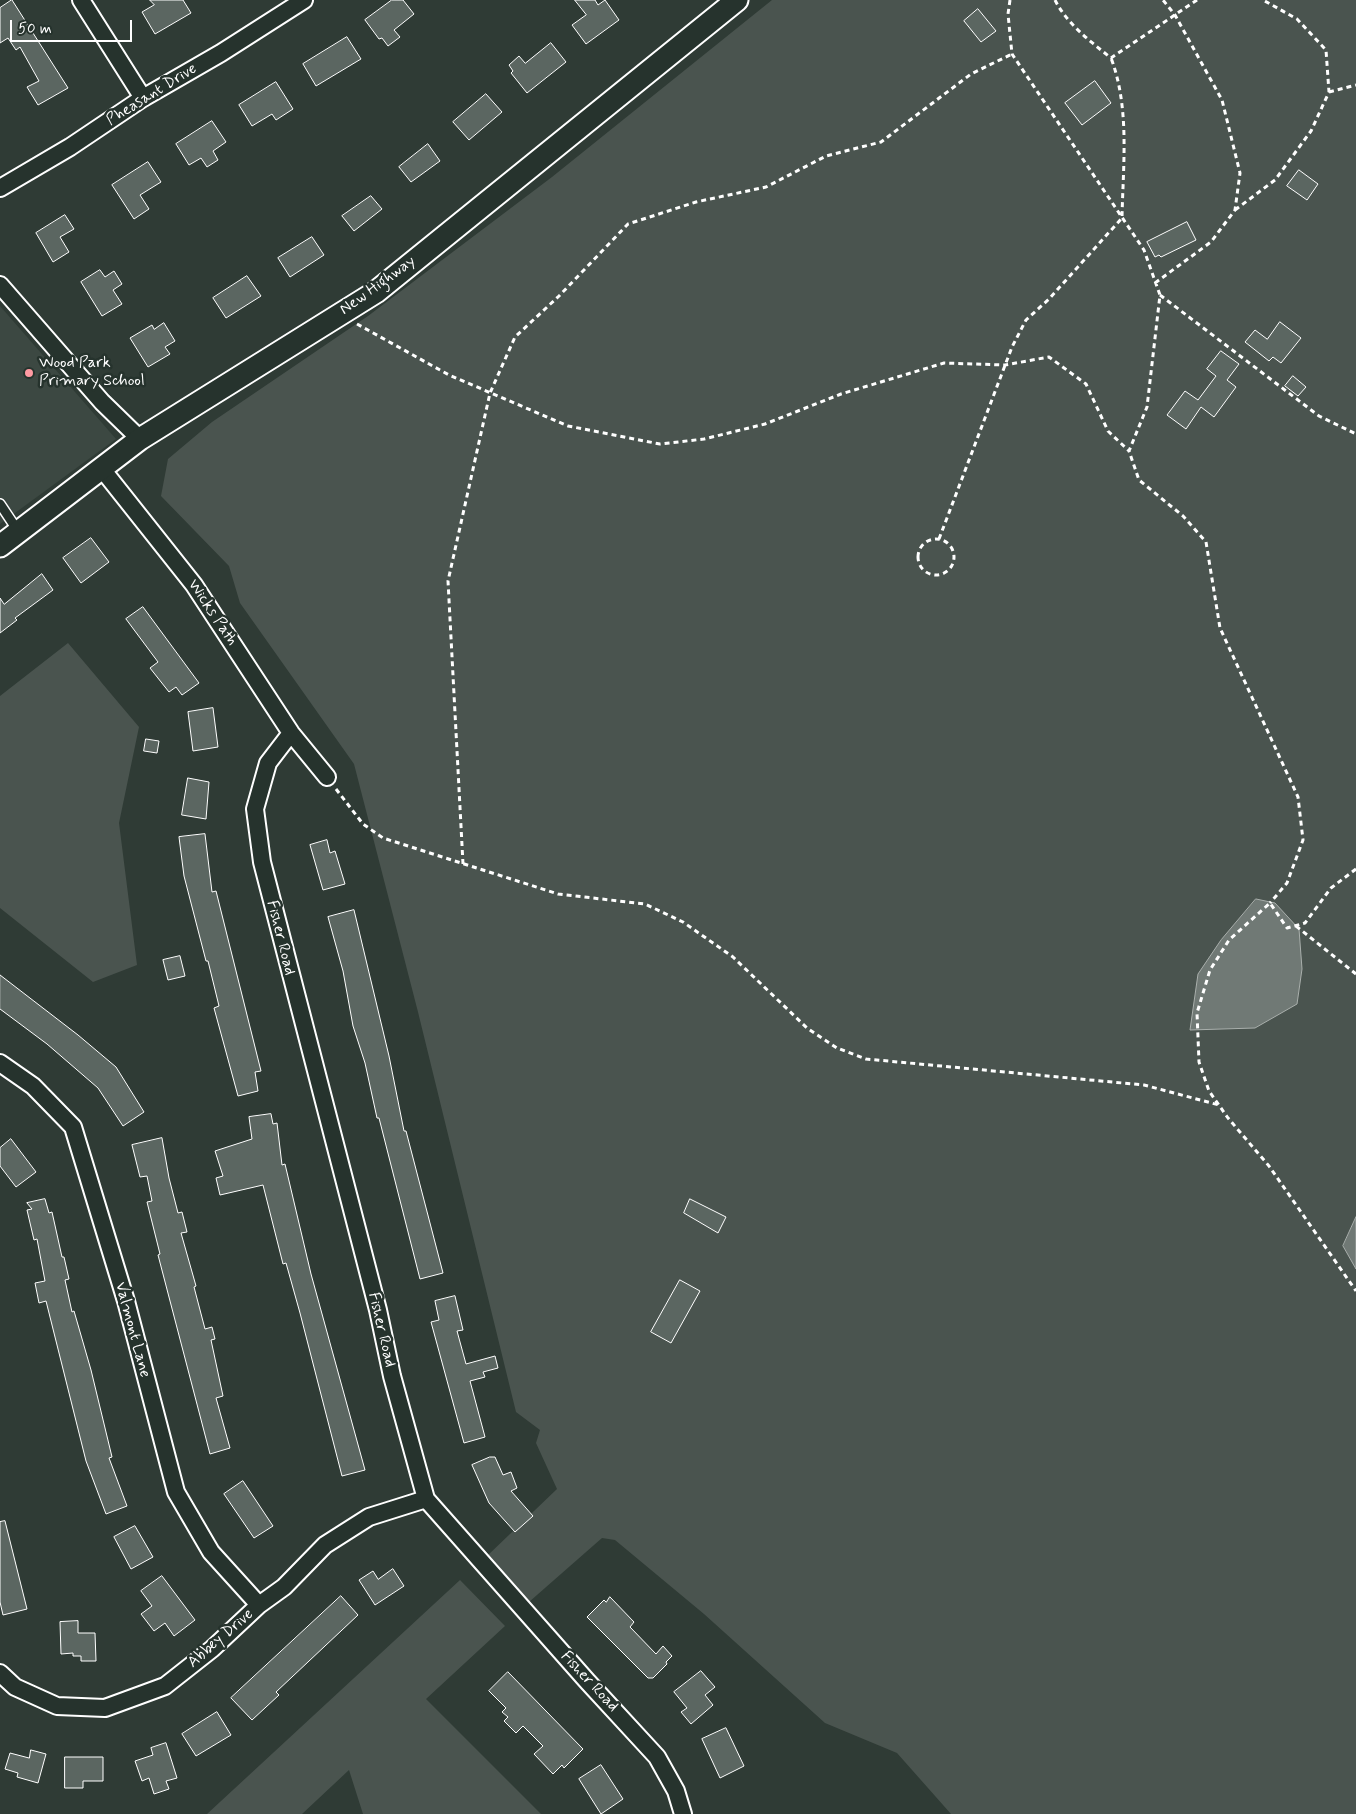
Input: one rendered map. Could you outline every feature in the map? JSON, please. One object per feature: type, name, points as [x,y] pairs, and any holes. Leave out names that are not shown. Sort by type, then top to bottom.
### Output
[{"type":"street","points":[[80,0],[144,98]]},
{"type":"street","name":"Pheasant Drive","points":[[0,188],[70,147],[144,98],[221,53],[304,0]]},
{"type":"street","name":"New Highway","points":[[0,546],[140,439],[376,292],[737,0]]},
{"type":"street","points":[[0,285],[102,402],[140,439]]},
{"type":"street","name":"Wicks Path","points":[[102,469],[194,585],[291,733],[327,777]]},
{"type":"street","name":"Fisher Road","points":[[291,733],[268,763],[255,808],[262,862],[378,1310],[392,1376],[426,1499],[587,1681],[657,1756],[676,1791],[683,1814]]},
{"type":"street","name":"Valmont Lane","points":[[0,1063],[33,1086],[73,1127],[126,1301],[176,1492],[211,1552],[259,1605]]},
{"type":"street","name":"Abbey Drive","points":[[0,1673],[15,1688],[57,1706],[105,1708],[165,1686],[212,1649],[259,1605],[284,1587],[325,1545],[368,1517],[426,1499]]},
{"type":"lane","points":[[0,504],[19,532]]},
{"type":"path","points":[[1010,0],[1008,14],[1012,54],[1144,250],[1160,295],[1147,407],[1129,451]]},
{"type":"path","points":[[939,540],[1005,365],[1026,320],[1050,299],[1122,218],[1123,123],[1119,80],[1111,58],[1062,14],[1055,0]]},
{"type":"path","points":[[1163,0],[1175,15],[1222,100],[1240,173],[1235,210]]},
{"type":"path","points":[[1111,58],[1198,0]]},
{"type":"path","points":[[1155,283],[1211,242],[1235,210],[1275,180],[1311,131],[1330,92],[1326,50],[1297,19],[1262,0]]},
{"type":"path","points":[[463,864],[448,581],[490,393],[515,337],[559,296],[628,224],[696,202],[766,187],[826,156],[881,142],[971,74],[1012,54]]},
{"type":"path","points":[[1330,92],[1356,85]]},
{"type":"path","points":[[1160,295],[1319,416],[1356,434]]},
{"type":"path","points":[[339,314],[450,375],[568,426],[660,444],[704,439],[765,424],[841,394],[944,363],[1005,365],[1049,357],[1086,384],[1108,431],[1129,451],[1139,480],[1183,516],[1206,542],[1220,628],[1298,797],[1303,840],[1287,883],[1270,903],[1229,940],[1210,970],[1197,1013],[1198,1062],[1209,1090],[1219,1105],[1269,1166],[1356,1291]]},
{"type":"path","points":[[939,540],[949,545],[952,550],[953,562],[946,571],[935,574],[924,570],[921,566],[919,555],[920,549],[928,541],[939,540]]},
{"type":"path","points":[[327,777],[363,824],[383,838],[558,894],[645,904],[683,922],[733,957],[807,1028],[837,1048],[866,1059],[1144,1085],[1219,1105]]},
{"type":"path","points":[[1270,903],[1287,928],[1305,923],[1330,888],[1356,869]]},
{"type":"path","points":[[1295,926],[1356,974]]},
{"type":"shaded area","points":[[772,0],[1356,0],[1356,1814],[951,1814],[897,1753],[825,1723],[704,1614],[615,1540],[602,1538],[529,1602],[487,1556],[557,1489],[536,1443],[540,1430],[516,1412],[418,1012],[354,764],[240,603],[229,566],[161,496],[168,459],[212,422],[368,316],[552,177]]},
{"type":"shaded area","name":"Wood Park Primary School","points":[[0,306],[116,439],[0,524]]},
{"type":"shaded area","points":[[68,643],[139,727],[119,823],[137,965],[93,982],[0,908],[0,696]]},
{"type":"shaded area","points":[[1256,899],[1275,903],[1299,929],[1302,969],[1297,1004],[1255,1028],[1190,1030],[1198,974],[1221,940]]},
{"type":"shaded area","points":[[1356,1217],[1356,1269],[1343,1246]]},
{"type":"shaded area","points":[[460,1580],[505,1626],[426,1699],[541,1814],[363,1814],[349,1770],[302,1814],[207,1814]]},
{"type":"building","points":[[12,0],[68,88],[38,105],[27,87],[39,81],[20,47],[16,50],[8,38],[0,43],[0,8]]},
{"type":"building","points":[[150,0],[183,0],[191,13],[155,34],[142,12],[154,5]]},
{"type":"building","points":[[392,0],[403,0],[414,14],[394,30],[400,37],[388,46],[382,38],[379,39],[365,20]]},
{"type":"building","points":[[575,0],[595,0],[598,5],[605,0],[619,20],[586,44],[572,25],[586,15]]},
{"type":"building","points":[[978,9],[996,31],[981,42],[964,21]]},
{"type":"building","points":[[347,37],[361,59],[316,86],[303,64]]},
{"type":"building","points":[[551,43],[566,62],[527,93],[511,73],[513,71],[509,65],[519,56],[525,63]]},
{"type":"building","points":[[1095,81],[1111,103],[1082,125],[1065,103]]},
{"type":"building","points":[[276,82],[293,109],[276,120],[272,114],[252,126],[239,105]]},
{"type":"building","points":[[486,94],[502,112],[469,140],[453,122]]},
{"type":"building","points":[[212,121],[226,142],[213,151],[218,160],[207,167],[201,158],[189,165],[176,144]]},
{"type":"building","points":[[428,144],[440,161],[411,182],[399,167]]},
{"type":"building","points":[[148,162],[161,182],[140,195],[149,209],[134,219],[112,185]]},
{"type":"building","points":[[1299,170],[1318,184],[1307,200],[1287,186]]},
{"type":"building","points":[[371,196],[382,209],[354,231],[342,216]]},
{"type":"building","points":[[65,215],[74,229],[60,237],[69,252],[53,262],[36,233]]},
{"type":"building","points":[[1187,222],[1196,240],[1161,257],[1159,255],[1155,257],[1147,242]]},
{"type":"building","points":[[312,237],[324,255],[290,277],[278,258]]},
{"type":"building","points":[[100,270],[105,277],[114,271],[122,284],[113,290],[122,304],[102,316],[81,282]]},
{"type":"building","points":[[247,276],[261,296],[226,318],[213,298]]},
{"type":"building","points":[[1280,322],[1301,338],[1281,363],[1273,357],[1269,361],[1245,342],[1255,330],[1267,339]]},
{"type":"building","points":[[164,323],[175,341],[165,347],[170,354],[148,367],[130,338],[152,325],[154,329]]},
{"type":"building","points":[[1221,351],[1239,364],[1227,380],[1236,387],[1214,417],[1201,407],[1186,429],[1167,415],[1185,391],[1198,400],[1216,376],[1207,369]]},
{"type":"building","points":[[1293,376],[1306,387],[1298,396],[1285,386]]},
{"type":"building","points":[[91,538],[109,562],[81,583],[63,558]]},
{"type":"building","points":[[42,574],[53,590],[15,618],[17,620],[0,633],[0,598],[4,604]]},
{"type":"building","points":[[143,607],[199,683],[182,695],[176,687],[169,692],[150,668],[158,662],[126,619]]},
{"type":"building","points":[[213,708],[218,747],[193,751],[188,712]]},
{"type":"building","points":[[146,739],[159,741],[157,753],[144,751]]},
{"type":"building","points":[[188,778],[209,782],[206,819],[182,815]]},
{"type":"building","points":[[205,834],[212,892],[216,891],[261,1071],[255,1072],[258,1091],[238,1096],[214,1008],[219,1006],[184,876],[179,837]]},
{"type":"building","points":[[327,840],[330,853],[335,851],[345,884],[323,890],[310,845]]},
{"type":"building","points":[[354,910],[389,1056],[404,1131],[406,1131],[443,1273],[420,1279],[379,1118],[377,1118],[365,1063],[353,1026],[343,971],[328,917]]},
{"type":"building","points":[[180,956],[185,976],[168,980],[163,960]]},
{"type":"building","points":[[0,975],[116,1067],[144,1112],[123,1126],[98,1088],[47,1044],[0,1009]]},
{"type":"building","points":[[271,1114],[273,1124],[277,1123],[282,1165],[285,1164],[311,1274],[365,1470],[342,1476],[300,1313],[286,1263],[283,1264],[263,1185],[220,1195],[216,1178],[223,1176],[215,1151],[252,1139],[249,1117]]},
{"type":"building","points":[[162,1138],[178,1213],[182,1212],[187,1232],[181,1233],[196,1286],[194,1287],[205,1329],[212,1327],[215,1339],[211,1340],[223,1396],[216,1398],[230,1448],[210,1454],[158,1255],[160,1254],[147,1202],[152,1201],[147,1176],[140,1177],[132,1145]]},
{"type":"building","points":[[11,1139],[36,1172],[16,1187],[0,1166],[0,1148]]},
{"type":"building","points":[[45,1199],[49,1213],[52,1212],[62,1257],[64,1257],[69,1279],[65,1280],[72,1312],[74,1311],[91,1370],[112,1457],[109,1458],[127,1506],[106,1514],[86,1461],[46,1301],[39,1303],[35,1283],[45,1281],[37,1239],[34,1240],[27,1210],[32,1209],[27,1203]]},
{"type":"building","points":[[690,1199],[726,1217],[718,1233],[684,1213]]},
{"type":"building","points":[[680,1280],[700,1291],[671,1343],[651,1332]]},
{"type":"building","points":[[455,1296],[463,1330],[457,1331],[466,1364],[495,1356],[498,1368],[483,1372],[485,1377],[470,1381],[485,1437],[464,1443],[431,1322],[439,1320],[435,1301]]},
{"type":"building","points":[[490,1457],[495,1457],[503,1475],[511,1472],[517,1488],[511,1491],[533,1516],[515,1532],[489,1503],[472,1465]]},
{"type":"building","points":[[243,1481],[273,1526],[254,1538],[224,1494]]},
{"type":"building","points":[[5,1521],[27,1609],[3,1615],[0,1602],[0,1522]]},
{"type":"building","points":[[135,1526],[153,1557],[131,1569],[114,1537]]},
{"type":"building","points":[[393,1569],[404,1586],[375,1605],[359,1580],[373,1571],[378,1579]]},
{"type":"building","points":[[162,1576],[195,1620],[174,1636],[165,1623],[154,1631],[141,1614],[152,1606],[141,1591]]},
{"type":"building","points":[[341,1596],[358,1615],[276,1692],[279,1695],[252,1720],[231,1698]]},
{"type":"building","points":[[610,1597],[634,1622],[630,1627],[656,1654],[663,1646],[672,1656],[653,1678],[648,1678],[587,1617],[604,1600],[606,1602]]},
{"type":"building","points":[[78,1621],[78,1633],[95,1633],[96,1661],[81,1661],[81,1656],[73,1656],[73,1653],[61,1654],[60,1622]]},
{"type":"building","points":[[701,1671],[715,1687],[705,1695],[713,1705],[691,1724],[681,1712],[687,1708],[674,1692]]},
{"type":"building","points":[[508,1672],[583,1749],[564,1768],[562,1765],[553,1774],[534,1754],[543,1746],[523,1726],[516,1733],[504,1721],[508,1717],[502,1712],[506,1708],[489,1691]]},
{"type":"building","points":[[217,1712],[231,1735],[196,1756],[182,1734]]},
{"type":"building","points":[[726,1728],[744,1766],[720,1778],[702,1739]]},
{"type":"building","points":[[166,1743],[177,1778],[166,1781],[169,1789],[154,1794],[149,1778],[142,1781],[135,1761],[153,1755],[151,1748]]},
{"type":"building","points":[[31,1750],[46,1754],[38,1783],[17,1777],[18,1773],[5,1769],[10,1753],[29,1758]]},
{"type":"building","points":[[65,1757],[103,1757],[103,1781],[83,1781],[83,1788],[65,1788]]},
{"type":"building","points":[[601,1765],[623,1799],[601,1814],[579,1779]]},
{"type":"place","name":"Wood Park Primary School","points":[[29,373]]}]
